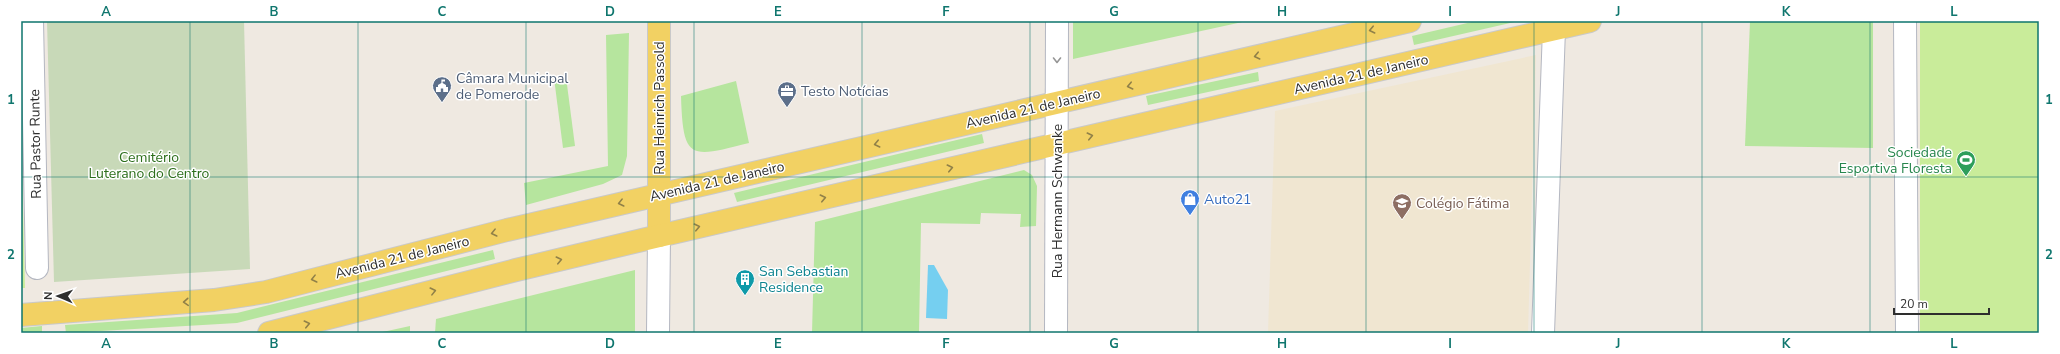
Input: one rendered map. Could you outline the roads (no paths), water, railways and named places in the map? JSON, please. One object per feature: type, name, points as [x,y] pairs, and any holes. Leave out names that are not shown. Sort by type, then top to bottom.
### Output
[{"type":"main road","name":"Rua Heinrich Passold","points":[[659,21],[659,236]]},
{"type":"main road","name":"Avenida 21 de Janeiro","points":[[21,315],[214,300],[266,292],[507,230],[658,194],[1410,21]]},
{"type":"main road","name":"Avenida 21 de Janeiro","points":[[269,333],[508,272],[659,236],[1590,21]]},
{"type":"street","name":"Rua Pastor Runte","points":[[32,21],[38,268]]},
{"type":"street","name":"Rua Hermann Schwanke","points":[[1056,333],[1057,21]]},
{"type":"street","points":[[1905,21],[1907,333]]},
{"type":"street","points":[[1543,333],[1554,29]]},
{"type":"street","points":[[658,333],[659,236]]},
{"type":"water","points":[[928,265],[934,265],[948,290],[947,319],[926,318]]},
{"type":"place","name":"Câmara Municipal de Pomerode","points":[[442,103]]},
{"type":"place","name":"Testo Notícias","points":[[787,108]]},
{"type":"place","name":"Sociedade Esportiva Floresta","points":[[1966,177]]},
{"type":"place","name":"Auto21","points":[[1190,216]]},
{"type":"place","name":"Colégio Fátima","points":[[1402,220]]},
{"type":"place","name":"San Sebastian Residence","points":[[745,296]]},
{"type":"park label","name":"Cemitério Luterano do Centro","points":[[149,166]]}]
